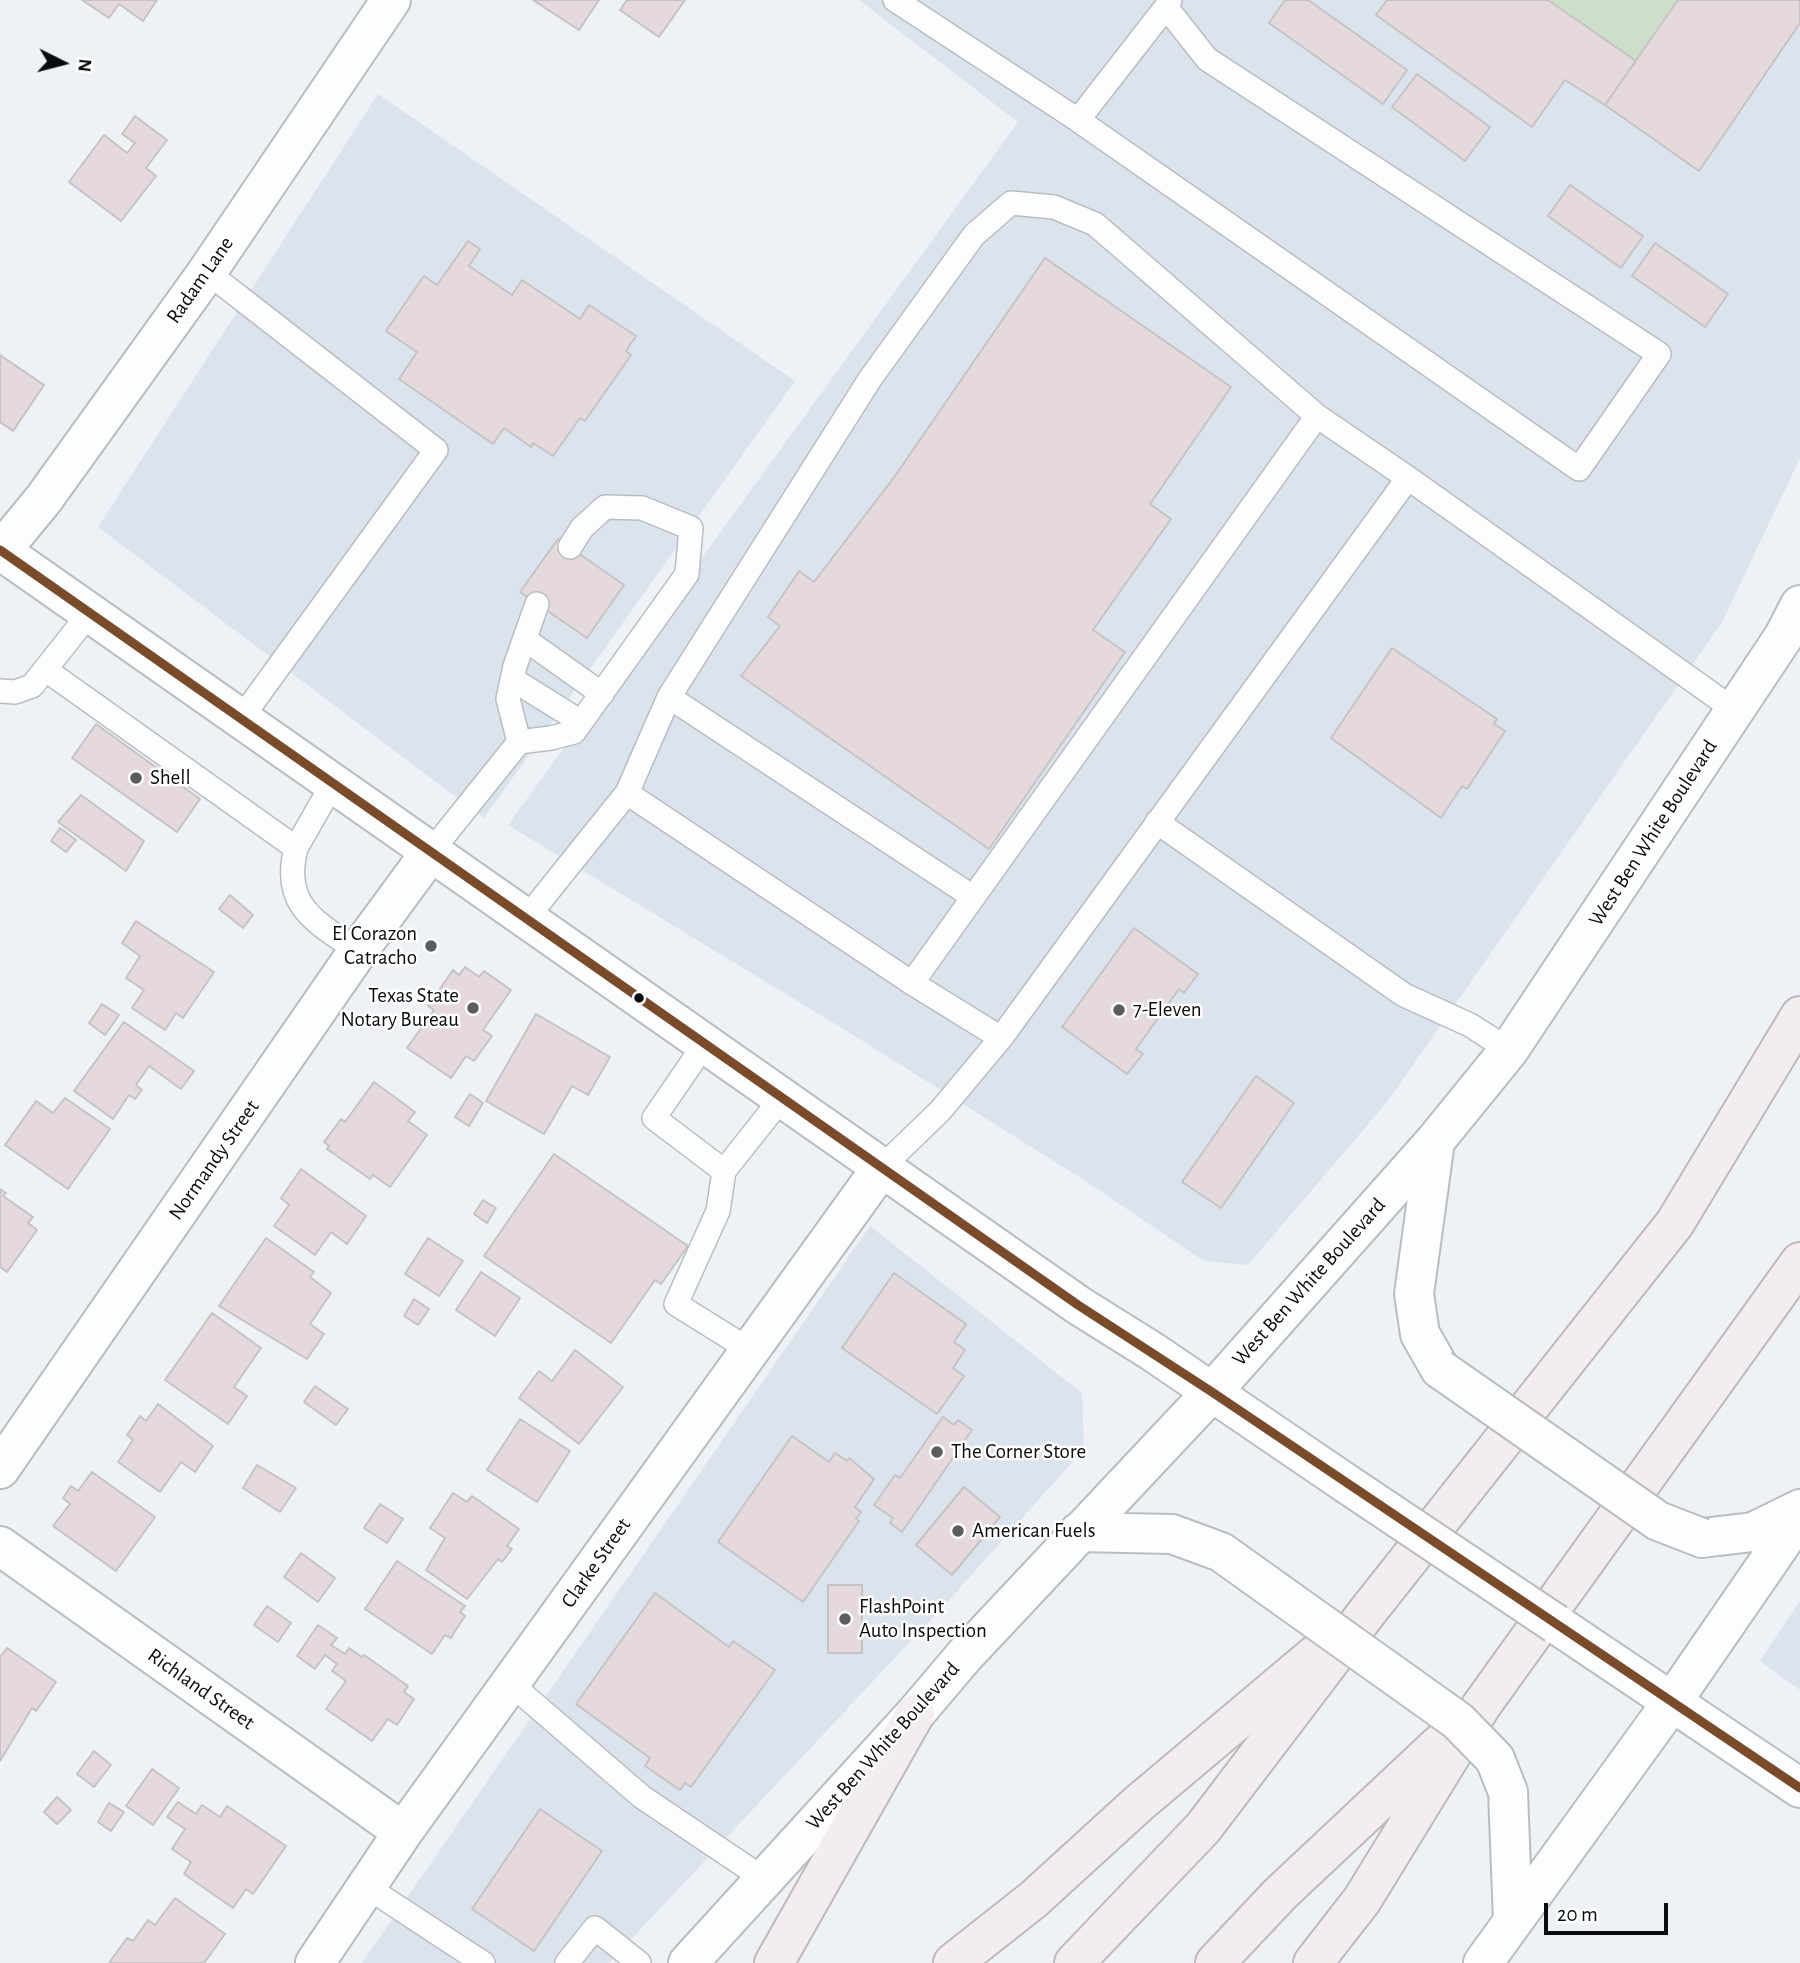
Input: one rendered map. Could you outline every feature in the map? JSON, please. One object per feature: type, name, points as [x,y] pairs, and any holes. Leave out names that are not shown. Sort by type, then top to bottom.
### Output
[{"type":"highway","points":[[1074,1963],[1203,1828],[1368,1611],[1675,1223],[1800,1016]]},
{"type":"highway","points":[[1312,1963],[1362,1900],[1481,1706],[1800,1262]]},
{"type":"highway","points":[[953,1963],[1034,1899],[1138,1804],[1368,1611]]},
{"type":"highway","points":[[1215,1963],[1280,1894],[1481,1706]]},
{"type":"highway","points":[[774,1963],[915,1714]]},
{"type":"main road","name":"Radam Lane","points":[[0,551],[43,500],[207,272],[391,0]]},
{"type":"main road","points":[[0,551],[1078,1306],[1212,1392],[1800,1788]]},
{"type":"main road","name":"West Ben White Boulevard","points":[[688,1963],[915,1714],[965,1655],[1212,1392],[1434,1141],[1509,1050],[1784,636],[1800,605]]},
{"type":"main road","name":"Normandy Street","points":[[0,1469],[358,951],[430,853]]},
{"type":"main road","points":[[1434,1141],[1414,1294],[1420,1334],[1440,1369],[1658,1521],[1702,1538],[1753,1532],[1800,1509]]},
{"type":"main road","name":"Clarke Street","points":[[315,1963],[402,1832],[511,1684],[748,1349],[882,1167]]},
{"type":"main road","points":[[1483,1963],[1672,1702],[1800,1516]]},
{"type":"main road","points":[[1079,1532],[1171,1534],[1221,1552],[1458,1721],[1494,1759],[1508,1792],[1513,1921]]},
{"type":"main road","name":"Richland Street","points":[[0,1546],[402,1832]]},
{"type":"lane","points":[[895,0],[1079,120],[1579,469],[1659,354],[1207,59],[1168,4],[1079,120]]},
{"type":"lane","points":[[525,920],[627,793],[669,697],[870,379],[974,235],[1011,203],[1054,207],[1095,224],[1317,416],[1734,709]]},
{"type":"lane","points":[[207,272],[436,450],[240,720]]},
{"type":"lane","points":[[912,983],[1317,416]]},
{"type":"lane","points":[[882,1167],[940,1111],[1001,1038],[1408,478]]},
{"type":"lane","points":[[430,853],[519,742],[574,732],[687,574],[691,528],[642,508],[605,507],[582,528],[570,547]]},
{"type":"lane","points":[[519,742],[508,699],[537,604]]},
{"type":"lane","points":[[0,691],[15,692],[32,686],[89,614]]},
{"type":"lane","points":[[526,640],[602,694]]},
{"type":"lane","points":[[46,670],[296,848]]},
{"type":"lane","points":[[512,679],[581,722]]},
{"type":"lane","points":[[669,697],[973,897]]},
{"type":"lane","points":[[332,785],[296,848],[291,867],[292,887],[297,901],[315,920],[358,951]]},
{"type":"lane","points":[[627,793],[912,983],[1001,1038]]},
{"type":"lane","points":[[1157,822],[1404,995],[1470,1025],[1509,1050]]},
{"type":"lane","points":[[704,1045],[654,1118],[724,1171]]},
{"type":"lane","points":[[748,1349],[676,1304],[718,1211],[724,1171],[781,1099]]},
{"type":"lane","points":[[511,1684],[642,1797],[764,1879]]},
{"type":"lane","points":[[367,1887],[483,1963]]},
{"type":"lane","points":[[568,1963],[595,1928],[639,1963]]},
{"type":"shaded area","points":[[859,0],[1800,0],[1800,458],[1722,622],[1387,1102],[1248,1265],[1204,1261],[1087,1182],[850,1033],[508,825],[1018,122]]},
{"type":"shaded area","points":[[378,94],[795,381],[484,818],[98,527]]},
{"type":"shaded area","points":[[870,1226],[1082,1393],[1084,1449],[950,1599],[609,1963],[362,1963]]},
{"type":"shaded area","points":[[1800,1601],[1800,1690],[1760,1661]]},
{"type":"green space","points":[[1548,0],[1678,0],[1636,61]]},
{"type":"building","points":[[82,0],[157,0],[143,21],[119,4],[109,18]]},
{"type":"building","points":[[533,0],[599,0],[579,30]]},
{"type":"building","points":[[627,0],[685,0],[659,37],[620,10]]},
{"type":"building","points":[[1285,0],[1308,0],[1407,70],[1383,104],[1269,23]]},
{"type":"building","points":[[1387,0],[1548,0],[1636,61],[1605,105],[1565,80],[1532,127],[1376,15]]},
{"type":"building","points":[[1678,0],[1800,0],[1800,23],[1699,171],[1605,105]]},
{"type":"building","points":[[1417,74],[1490,127],[1465,161],[1392,107]]},
{"type":"building","points":[[135,116],[167,140],[146,168],[156,176],[121,221],[69,182],[104,135],[127,153],[135,143],[122,134]]},
{"type":"building","points":[[1570,185],[1643,236],[1621,268],[1548,216]]},
{"type":"building","points":[[468,241],[480,249],[469,266],[512,295],[522,280],[580,319],[589,305],[636,336],[626,351],[631,355],[585,421],[580,418],[553,456],[533,443],[531,447],[504,428],[493,444],[399,379],[417,352],[386,331],[424,276],[437,285]]},
{"type":"building","points":[[1655,243],[1728,294],[1705,327],[1632,276]]},
{"type":"building","points":[[1045,258],[1231,387],[1150,504],[1171,519],[1093,630],[1125,652],[989,849],[741,676],[780,626],[768,617],[799,571],[814,582],[895,476]]},
{"type":"building","points":[[0,355],[44,385],[13,431],[0,422]]},
{"type":"building","points":[[558,539],[624,585],[587,638],[520,592]]},
{"type":"building","points":[[1392,648],[1497,719],[1494,724],[1505,731],[1467,789],[1462,786],[1441,818],[1331,738]]},
{"type":"building","name":"Shell","points":[[96,724],[200,799],[177,832],[72,758]]},
{"type":"building","points":[[81,795],[144,841],[126,871],[58,822]]},
{"type":"building","points":[[60,828],[76,840],[66,852],[51,841]]},
{"type":"building","points":[[230,895],[253,915],[243,928],[219,909]]},
{"type":"building","points":[[136,921],[214,972],[183,1018],[176,1013],[165,1030],[132,1008],[144,990],[126,978],[140,956],[122,943]]},
{"type":"building","name":"7-Eleven","points":[[1134,928],[1198,974],[1184,993],[1179,989],[1136,1049],[1143,1054],[1127,1074],[1062,1027]]},
{"type":"building","points":[[465,967],[479,977],[484,971],[511,990],[483,1030],[492,1036],[474,1061],[466,1056],[451,1078],[407,1048],[434,1010],[428,1006],[453,970],[459,975]]},
{"type":"building","points":[[102,1004],[119,1015],[105,1035],[89,1023]]},
{"type":"building","points":[[536,1014],[610,1057],[588,1095],[572,1086],[544,1134],[486,1101]]},
{"type":"building","points":[[124,1022],[194,1071],[181,1089],[149,1066],[136,1085],[142,1090],[135,1099],[129,1095],[113,1119],[74,1091]]},
{"type":"building","points":[[1256,1076],[1294,1103],[1221,1208],[1182,1182]]},
{"type":"building","points":[[374,1082],[415,1112],[408,1121],[427,1135],[390,1187],[373,1175],[370,1179],[327,1149],[329,1146],[324,1142],[341,1119],[345,1122]]},
{"type":"building","points":[[470,1094],[483,1103],[469,1126],[455,1117]]},
{"type":"building","points":[[65,1098],[110,1129],[68,1189],[5,1145],[36,1101],[53,1113]]},
{"type":"building","points":[[554,1154],[688,1246],[661,1284],[655,1280],[611,1343],[484,1256]]},
{"type":"building","points":[[301,1169],[366,1216],[347,1244],[331,1232],[315,1255],[274,1226],[289,1205],[281,1198]]},
{"type":"building","points":[[0,1189],[6,1193],[3,1196],[33,1217],[28,1223],[37,1230],[7,1272],[0,1267]]},
{"type":"building","points":[[483,1200],[496,1208],[487,1223],[474,1214]]},
{"type":"building","points":[[266,1238],[314,1272],[310,1277],[331,1293],[310,1324],[324,1334],[307,1359],[219,1306]]},
{"type":"building","points":[[428,1238],[463,1261],[439,1296],[405,1274]]},
{"type":"building","points":[[481,1272],[520,1298],[495,1336],[456,1310]]},
{"type":"building","points":[[894,1273],[966,1324],[954,1342],[965,1350],[953,1368],[964,1376],[937,1414],[842,1348]]},
{"type":"building","points":[[414,1299],[429,1309],[418,1325],[404,1316]]},
{"type":"building","points":[[212,1313],[261,1348],[234,1387],[247,1396],[228,1424],[165,1380]]},
{"type":"building","points":[[575,1350],[623,1387],[579,1444],[519,1398],[539,1371],[552,1381]]},
{"type":"building","points":[[315,1386],[348,1409],[336,1425],[304,1402]]},
{"type":"building","points":[[158,1404],[213,1446],[195,1472],[181,1462],[160,1492],[118,1462],[133,1440],[127,1435],[140,1416],[146,1421]]},
{"type":"building","name":"The Corner Store","points":[[943,1417],[954,1425],[958,1420],[972,1430],[902,1532],[890,1523],[893,1518],[874,1505],[895,1475],[900,1478]]},
{"type":"building","points":[[520,1419],[570,1451],[537,1502],[487,1470]]},
{"type":"building","points":[[792,1436],[829,1462],[835,1453],[847,1461],[849,1458],[874,1479],[855,1507],[861,1512],[856,1519],[859,1521],[803,1602],[718,1542]]},
{"type":"building","points":[[257,1465],[296,1488],[280,1512],[243,1488]]},
{"type":"building","points":[[92,1472],[155,1517],[116,1571],[53,1526],[70,1504],[63,1498],[71,1486],[78,1491]]},
{"type":"building","name":"American Fuels","points":[[964,1487],[1000,1517],[952,1575],[916,1545]]},
{"type":"building","points":[[453,1493],[467,1502],[472,1496],[519,1529],[507,1546],[512,1549],[502,1562],[498,1559],[467,1599],[426,1570],[445,1538],[430,1528]]},
{"type":"building","points":[[380,1504],[403,1519],[387,1543],[364,1528]]},
{"type":"building","points":[[301,1553],[335,1578],[318,1602],[284,1577]]},
{"type":"building","points":[[397,1561],[465,1606],[460,1612],[465,1616],[451,1638],[445,1635],[432,1654],[365,1609]]},
{"type":"building","name":"FlashPoint Auto Inspection","points":[[828,1585],[862,1585],[862,1653],[828,1653]]},
{"type":"building","points":[[655,1593],[729,1647],[733,1641],[775,1670],[691,1787],[685,1783],[680,1790],[645,1766],[650,1758],[576,1704]]},
{"type":"building","points":[[267,1606],[291,1623],[278,1642],[254,1625]]},
{"type":"building","points":[[318,1625],[337,1638],[331,1645],[345,1654],[349,1648],[362,1657],[364,1655],[408,1686],[404,1692],[414,1699],[397,1725],[388,1719],[372,1741],[326,1709],[346,1681],[332,1671],[337,1664],[325,1655],[315,1669],[297,1656]]},
{"type":"building","points":[[7,1648],[56,1682],[36,1711],[32,1708],[0,1761],[0,1657]]},
{"type":"building","points":[[94,1751],[111,1765],[94,1787],[77,1774]]},
{"type":"building","points":[[152,1769],[179,1788],[153,1825],[126,1806]]},
{"type":"building","points":[[57,1797],[71,1810],[57,1824],[44,1812]]},
{"type":"building","points":[[178,1802],[196,1814],[202,1805],[220,1817],[227,1806],[286,1846],[253,1894],[246,1889],[233,1908],[184,1874],[191,1862],[172,1849],[185,1829],[167,1817]]},
{"type":"building","points":[[109,1803],[124,1812],[111,1831],[98,1822]]},
{"type":"building","points":[[540,1809],[602,1851],[534,1951],[472,1909]]},
{"type":"building","points":[[175,1898],[225,1934],[204,1963],[109,1963],[127,1938],[133,1941],[148,1920],[155,1925]]},
{"type":"transit line","points":[[0,550],[1078,1305],[1212,1392],[1800,1788]]},
{"type":"place","name":"Shell","points":[[136,778]]},
{"type":"place","name":"El Corazon Catracho","points":[[431,946]]},
{"type":"place","name":"Texas State Notary Bureau","points":[[473,1008]]},
{"type":"place","name":"7-Eleven","points":[[1119,1010]]},
{"type":"place","name":"The Corner Store","points":[[937,1452]]},
{"type":"place","name":"American Fuels","points":[[958,1531]]},
{"type":"place","name":"FlashPoint Auto Inspection","points":[[845,1619]]}]
